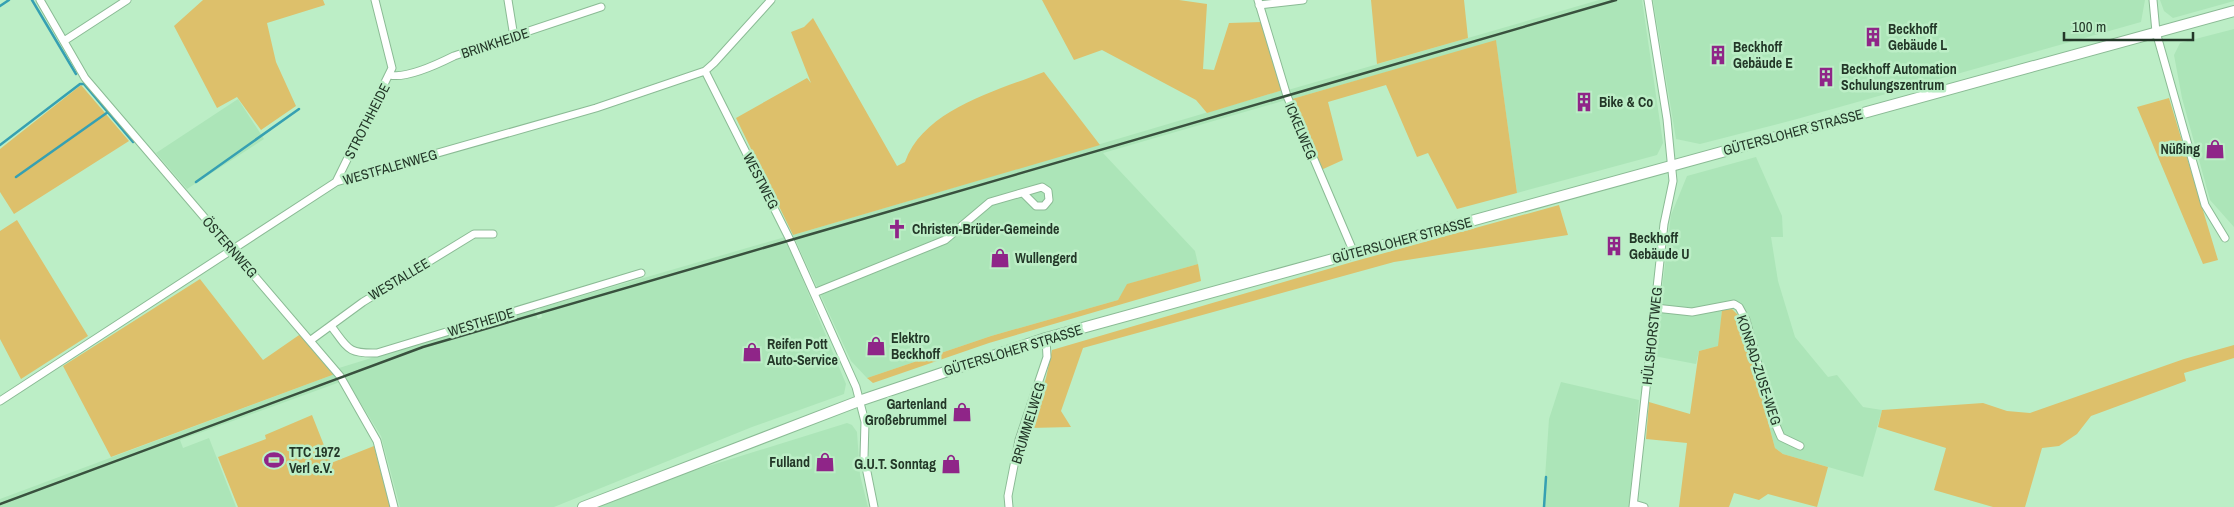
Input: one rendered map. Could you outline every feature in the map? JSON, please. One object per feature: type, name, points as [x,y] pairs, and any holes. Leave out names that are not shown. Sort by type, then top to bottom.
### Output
[{"type":"main road","name":"GÜTERSLOHER STRASSE","points":[[583,507],[859,401],[1046,338],[2234,11]]},
{"type":"street","name":"ÖSTERNWEG","points":[[40,0],[85,78],[312,340],[340,376],[377,441],[394,507]]},
{"type":"street","points":[[64,41],[127,0]]},
{"type":"street","name":"STROTHHEIDE","points":[[336,182],[392,68],[375,0]]},
{"type":"street","points":[[508,0],[514,37]]},
{"type":"street","name":"WESTFALENWEG","points":[[0,401],[336,182],[596,108],[705,71],[772,0]]},
{"type":"street","name":"ICKELWEG","points":[[1303,0],[1259,3],[1287,96],[1354,252]]},
{"type":"street","name":"HÜLSHORSTWEG","points":[[1633,505],[1664,224],[1673,181],[1667,119],[1648,0]]},
{"type":"street","points":[[2153,0],[2156,32],[2206,204],[2225,238]]},
{"type":"street","name":"BRINKHEIDE","points":[[390,74],[398,77],[601,8]]},
{"type":"street","name":"WESTWEG","points":[[705,71],[790,240],[856,387],[859,401]]},
{"type":"street","points":[[814,293],[945,240],[990,202],[1023,193]]},
{"type":"street","name":"WESTALLEE","points":[[312,340],[363,302],[474,234],[493,234]]},
{"type":"street","name":"WESTHEIDE","points":[[331,326],[348,348],[358,354],[378,354],[641,273]]},
{"type":"street","name":"KONRAD-ZUSE-WEG","points":[[1655,308],[1692,312],[1720,305],[1734,304],[1739,307],[1746,320],[1772,416],[1781,437],[1800,446]]},
{"type":"street","name":"BRUMMELWEG","points":[[1008,507],[1008,496],[1019,440],[1047,357],[1046,338]]},
{"type":"street","points":[[859,401],[865,422],[864,457],[874,507]]},
{"type":"street","points":[[1633,505],[1644,507]]},
{"type":"shaded area","points":[[203,0],[323,0],[325,5],[267,23],[276,62],[296,106],[261,130],[237,97],[217,108],[174,26]]},
{"type":"shaded area","points":[[1042,0],[1179,0],[1207,4],[1203,69],[1214,70],[1229,23],[1262,22],[1283,90],[1207,113],[1196,100],[1102,50],[1074,60]]},
{"type":"shaded area","points":[[1371,0],[1464,0],[1468,38],[1377,64]]},
{"type":"shaded area","points":[[1599,0],[1642,0],[1663,143],[1657,155],[1517,193],[1496,41],[1292,99],[1288,90]]},
{"type":"shaded area","points":[[1653,0],[2145,0],[2141,22],[1797,119],[1700,144],[1676,139]]},
{"type":"shaded area","points":[[2160,0],[2234,1],[2173,18],[2164,11]]},
{"type":"shaded area","points":[[813,18],[897,166],[905,162],[914,144],[928,128],[945,115],[984,95],[1044,72],[1100,145],[793,235],[736,118],[807,78],[811,83],[791,32],[804,27]]},
{"type":"shaded area","name":"Nüßing","points":[[2234,29],[2234,227],[2210,200],[2182,98],[2174,55],[2180,43]]},
{"type":"shaded area","points":[[1496,40],[1517,193],[1457,209],[1428,153],[1417,157],[1386,85],[1328,102],[1343,160],[1321,170],[1292,99]]},
{"type":"shaded area","points":[[81,85],[129,141],[14,214],[0,192],[0,149]]},
{"type":"shaded area","points":[[1283,90],[1286,100],[1103,153],[1195,251],[1198,264],[1128,284],[1118,300],[991,336],[867,378],[851,361],[793,235]]},
{"type":"shaded area","points":[[2169,98],[2218,260],[2203,264],[2137,107]]},
{"type":"shaded area","points":[[238,99],[264,139],[187,189],[156,153]]},
{"type":"shaded area","points":[[1756,157],[1782,216],[1783,237],[1771,237],[1778,281],[1795,337],[1828,377],[1837,375],[1863,407],[1882,410],[1863,477],[1783,454],[1775,448],[1740,318],[1736,311],[1732,309],[1722,310],[1719,346],[1699,351],[1696,364],[1654,356],[1671,215],[1687,176]]},
{"type":"shaded area","points":[[1559,205],[1568,235],[1394,262],[1083,348],[1061,411],[1071,427],[1030,428],[1046,378],[1052,350],[1352,262]]},
{"type":"shaded area","points":[[17,220],[88,336],[21,379],[0,339],[0,231]]},
{"type":"shaded area","points":[[785,237],[846,384],[844,394],[752,427],[554,507],[400,507],[381,436],[339,368],[529,309],[534,309],[538,319],[542,317],[540,308]]},
{"type":"shaded area","points":[[1198,264],[1201,281],[989,343],[873,383],[867,378],[991,336],[1118,300],[1127,284]]},
{"type":"shaded area","points":[[200,279],[263,360],[302,333],[335,374],[111,457],[63,366]]},
{"type":"shaded area","points":[[1732,309],[1740,317],[1775,448],[1783,454],[1828,467],[1817,507],[1768,494],[1759,500],[1734,493],[1729,507],[1679,507],[1687,443],[1646,439],[1649,402],[1690,414],[1699,351],[1718,346],[1722,310]]},
{"type":"shaded area","points":[[2234,345],[2234,358],[2184,373],[2186,381],[2091,416],[2077,434],[2059,446],[2042,448],[2025,507],[1993,507],[1934,490],[1946,448],[1878,427],[1882,410],[1983,403],[2007,411],[2030,413],[2184,359]]},
{"type":"shaded area","points":[[335,374],[340,382],[180,440],[183,448],[209,438],[236,507],[0,507],[0,499]]},
{"type":"shaded area","points":[[1561,382],[1639,400],[1629,507],[1543,507],[1549,419]]},
{"type":"shaded area","name":"TTC 1972 Verl e.V.","points":[[312,415],[331,463],[374,446],[390,507],[238,507],[218,457],[266,439],[265,435]]},
{"type":"shaded area","points":[[847,423],[852,425],[857,432],[860,475],[868,507],[599,507],[683,474]]},
{"type":"waterway","points":[[0,6],[9,0]]},
{"type":"waterway","points":[[32,0],[76,74]]},
{"type":"waterway","points":[[0,145],[80,84],[84,84],[133,142]]},
{"type":"waterway","points":[[196,182],[299,109]]},
{"type":"waterway","points":[[16,177],[108,112]]},
{"type":"waterway","points":[[1544,507],[1546,477]]},
{"type":"railway","points":[[0,504],[423,347],[1616,0]]},
{"type":"place","name":"Beckhoff Gebäude L","points":[[1873,37]]},
{"type":"place","name":"Beckhoff Gebäude E","points":[[1718,55]]},
{"type":"place","name":"Beckhoff Automation Schulungszentrum","points":[[1826,77]]},
{"type":"place","name":"Bike & Co","points":[[1584,102]]},
{"type":"place","name":"Nüßing","points":[[2215,149]]},
{"type":"place","name":"Christen-Brüder-Gemeinde","points":[[897,229]]},
{"type":"place","name":"Beckhoff Gebäude U","points":[[1614,246]]},
{"type":"place","name":"Wullengerd","points":[[1000,258]]},
{"type":"place","name":"Elektro Beckhoff","points":[[876,346]]},
{"type":"place","name":"Reifen Pott Auto-Service","points":[[752,352]]},
{"type":"place","name":"Gartenland Großebrummel","points":[[962,412]]},
{"type":"place","name":"TTC 1972 Verl e.V.","points":[[274,460]]},
{"type":"place","name":"Fulland","points":[[825,462]]},
{"type":"place","name":"G.U.T. Sonntag","points":[[951,464]]}]
